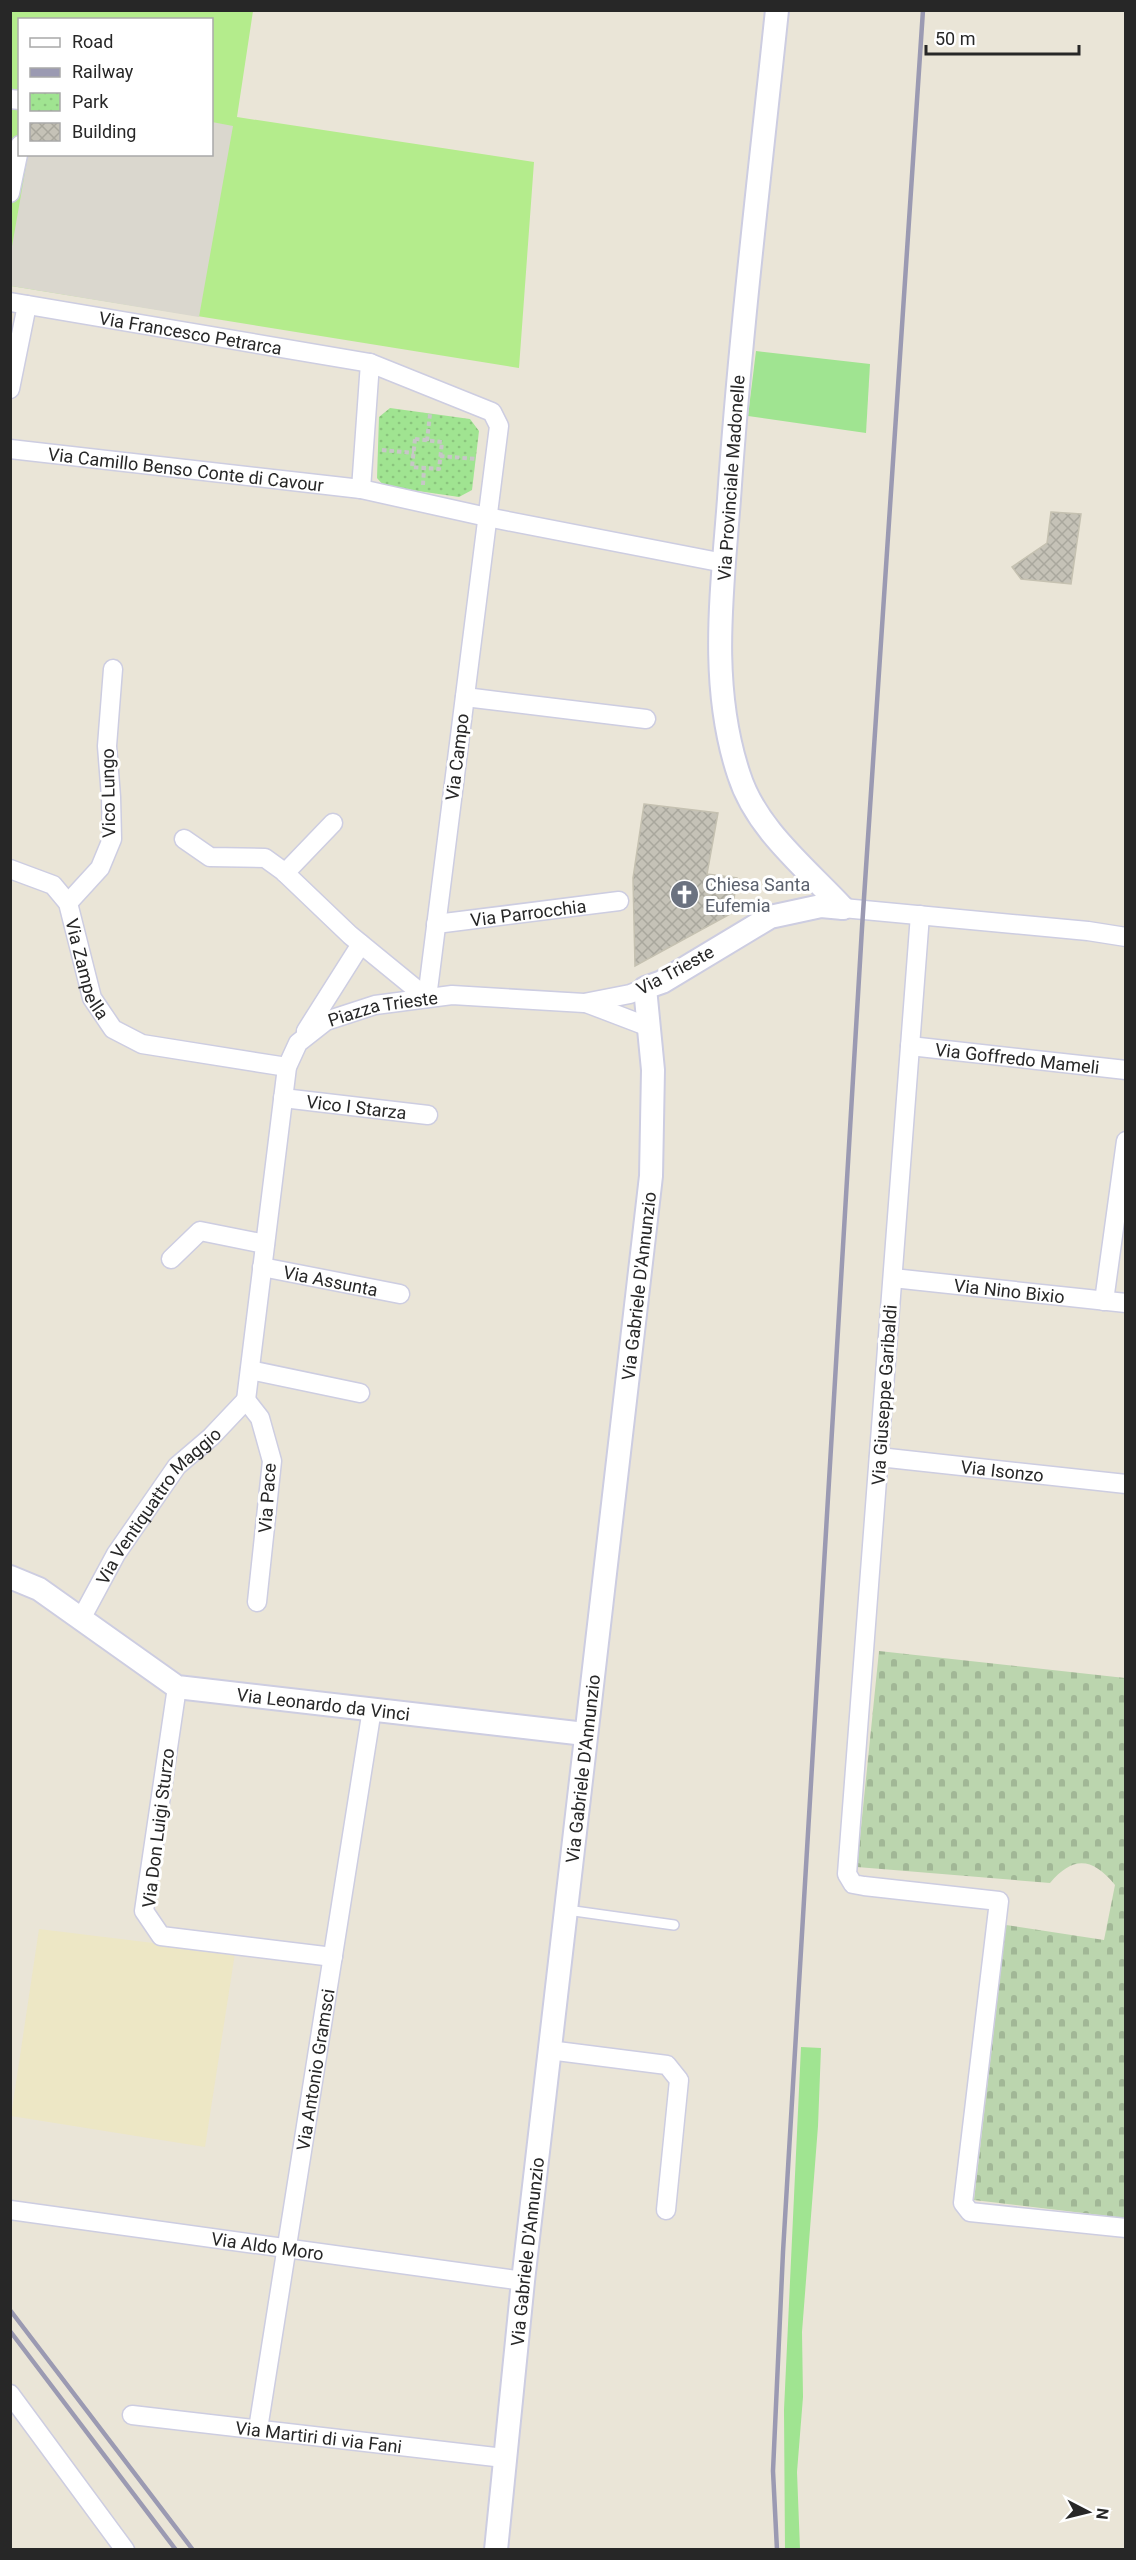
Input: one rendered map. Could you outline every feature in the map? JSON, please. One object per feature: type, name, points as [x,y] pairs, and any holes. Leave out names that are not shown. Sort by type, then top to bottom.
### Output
[{"type":"street","name":"Via Provinciale Madonelle","points":[[777,10],[735,411],[718,651],[723,705],[739,776],[762,821],[843,908]]},
{"type":"street","points":[[10,193],[18,155]]},
{"type":"street","points":[[10,388],[19,304]]},
{"type":"street","name":"Via Francesco Petrarca","points":[[19,304],[370,363],[492,411],[499,426],[487,517]]},
{"type":"street","points":[[361,489],[370,363]]},
{"type":"street","name":"Via Camillo Benso Conte di Cavour","points":[[10,449],[361,489],[487,517],[724,562]]},
{"type":"street","name":"Via Campo","points":[[427,998],[487,517]]},
{"type":"street","name":"Vico Lungo","points":[[68,903],[100,868],[112,839],[106,746],[113,669]]},
{"type":"street","points":[[465,696],[646,719]]},
{"type":"street","points":[[285,873],[333,823]]},
{"type":"street","name":"Piazza Trieste","points":[[184,839],[210,856],[265,858],[285,873],[361,944],[427,998]]},
{"type":"street","name":"Via Zampella","points":[[10,869],[53,885],[68,903],[92,998],[113,1029],[142,1044],[287,1067]]},
{"type":"street","name":"Via Parrocchia","points":[[436,924],[619,901]]},
{"type":"street","name":"Via Trieste","points":[[427,998],[452,995],[584,1003],[630,994],[662,982],[770,916],[821,906],[843,908]]},
{"type":"street","points":[[843,908],[1088,931],[1125,937]]},
{"type":"street","name":"Via Giuseppe Garibaldi","points":[[920,915],[847,1875],[853,1884],[864,1886],[999,1901],[963,2203],[970,2212],[1125,2228]]},
{"type":"street","name":"Piazza Trieste","points":[[246,1400],[287,1067],[298,1043],[361,944]]},
{"type":"street","name":"Via Gabriele D'Annunzio","points":[[495,2550],[549,2050],[651,1176],[653,1070],[645,988]]},
{"type":"street","name":"Piazza Trieste","points":[[298,1043],[326,1021],[375,1005],[427,998]]},
{"type":"street","points":[[584,1003],[649,1027]]},
{"type":"street","name":"Via Goffredo Mameli","points":[[910,1046],[1125,1070]]},
{"type":"street","name":"Vico I Starza","points":[[283,1098],[428,1115]]},
{"type":"street","points":[[1104,1301],[1125,1141]]},
{"type":"street","points":[[171,1259],[200,1231],[265,1244]]},
{"type":"street","name":"Via Assunta","points":[[262,1267],[400,1294]]},
{"type":"street","name":"Via Nino Bixio","points":[[892,1278],[1125,1303]]},
{"type":"street","points":[[250,1370],[360,1393]]},
{"type":"street","name":"Via Pace","points":[[246,1400],[260,1418],[272,1461],[257,1602]]},
{"type":"street","name":"Via Ventiquattro Maggio","points":[[81,1619],[116,1554],[177,1466],[211,1437],[246,1400]]},
{"type":"street","name":"Via Isonzo","points":[[879,1457],[1125,1484]]},
{"type":"street","name":"Via Leonardo da Vinci","points":[[10,1577],[39,1589],[177,1687],[585,1734]]},
{"type":"street","name":"Via Don Luigi Sturzo","points":[[177,1687],[144,1911],[160,1936],[333,1957]]},
{"type":"street","name":"Via Antonio Gramsci","points":[[258,2429],[372,1709]]},
{"type":"street","points":[[549,2050],[667,2065],[679,2080],[666,2210]]},
{"type":"street","name":"Via Aldo Moro","points":[[10,2210],[523,2281]]},
{"type":"street","points":[[10,2394],[125,2550]]},
{"type":"street","name":"Via Martiri di via Fani","points":[[132,2415],[504,2458]]},
{"type":"street","points":[[105,2550],[110,2530]]},
{"type":"lane","points":[[565,1910],[674,1925]]},
{"type":"path","points":[[428,441],[430,414]]},
{"type":"path","points":[[415,440],[428,441],[442,442],[439,470],[412,467],[415,440]]},
{"type":"path","points":[[378,449],[414,453]]},
{"type":"path","points":[[440,456],[476,459]]},
{"type":"path","points":[[422,492],[424,468]]},
{"type":"shaded area","points":[[213,122],[233,126],[199,317],[11,286],[11,252],[28,156],[213,156]]},
{"type":"shaded area","points":[[39,1929],[235,1953],[205,2147],[11,2116]]},
{"type":"green space","points":[[10,11],[253,11],[237,117],[534,162],[519,368],[11,286]]},
{"type":"green space","points":[[756,351],[870,364],[866,433],[748,416]]},
{"type":"green space","points":[[390,408],[470,419],[479,431],[472,490],[459,497],[384,486],[377,478],[379,417]]},
{"type":"green space","points":[[879,1651],[1125,1678],[1125,2218],[974,2200],[1006,1925],[1104,1940],[1115,1885],[1098,1869],[1082,1863],[1067,1868],[1050,1883],[857,1867]]},
{"type":"green space","points":[[801,2047],[821,2048],[818,2126],[802,2332],[803,2397],[797,2472],[800,2549],[785,2550],[784,2410]]},
{"type":"building","points":[[1051,512],[1081,514],[1071,584],[1021,579],[1012,567],[1047,543]]},
{"type":"building","name":"Chiesa Santa Eufemia","points":[[644,804],[718,813],[707,874],[737,878],[732,913],[635,966],[633,878]]},
{"type":"railway","points":[[777,2550],[773,2471],[783,2252],[862,928],[923,10]]},
{"type":"railway","points":[[10,2310],[193,2550]]},
{"type":"railway","points":[[10,2331],[176,2550]]},
{"type":"place","name":"Chiesa Santa Eufemia","points":[[684,894]]}]
